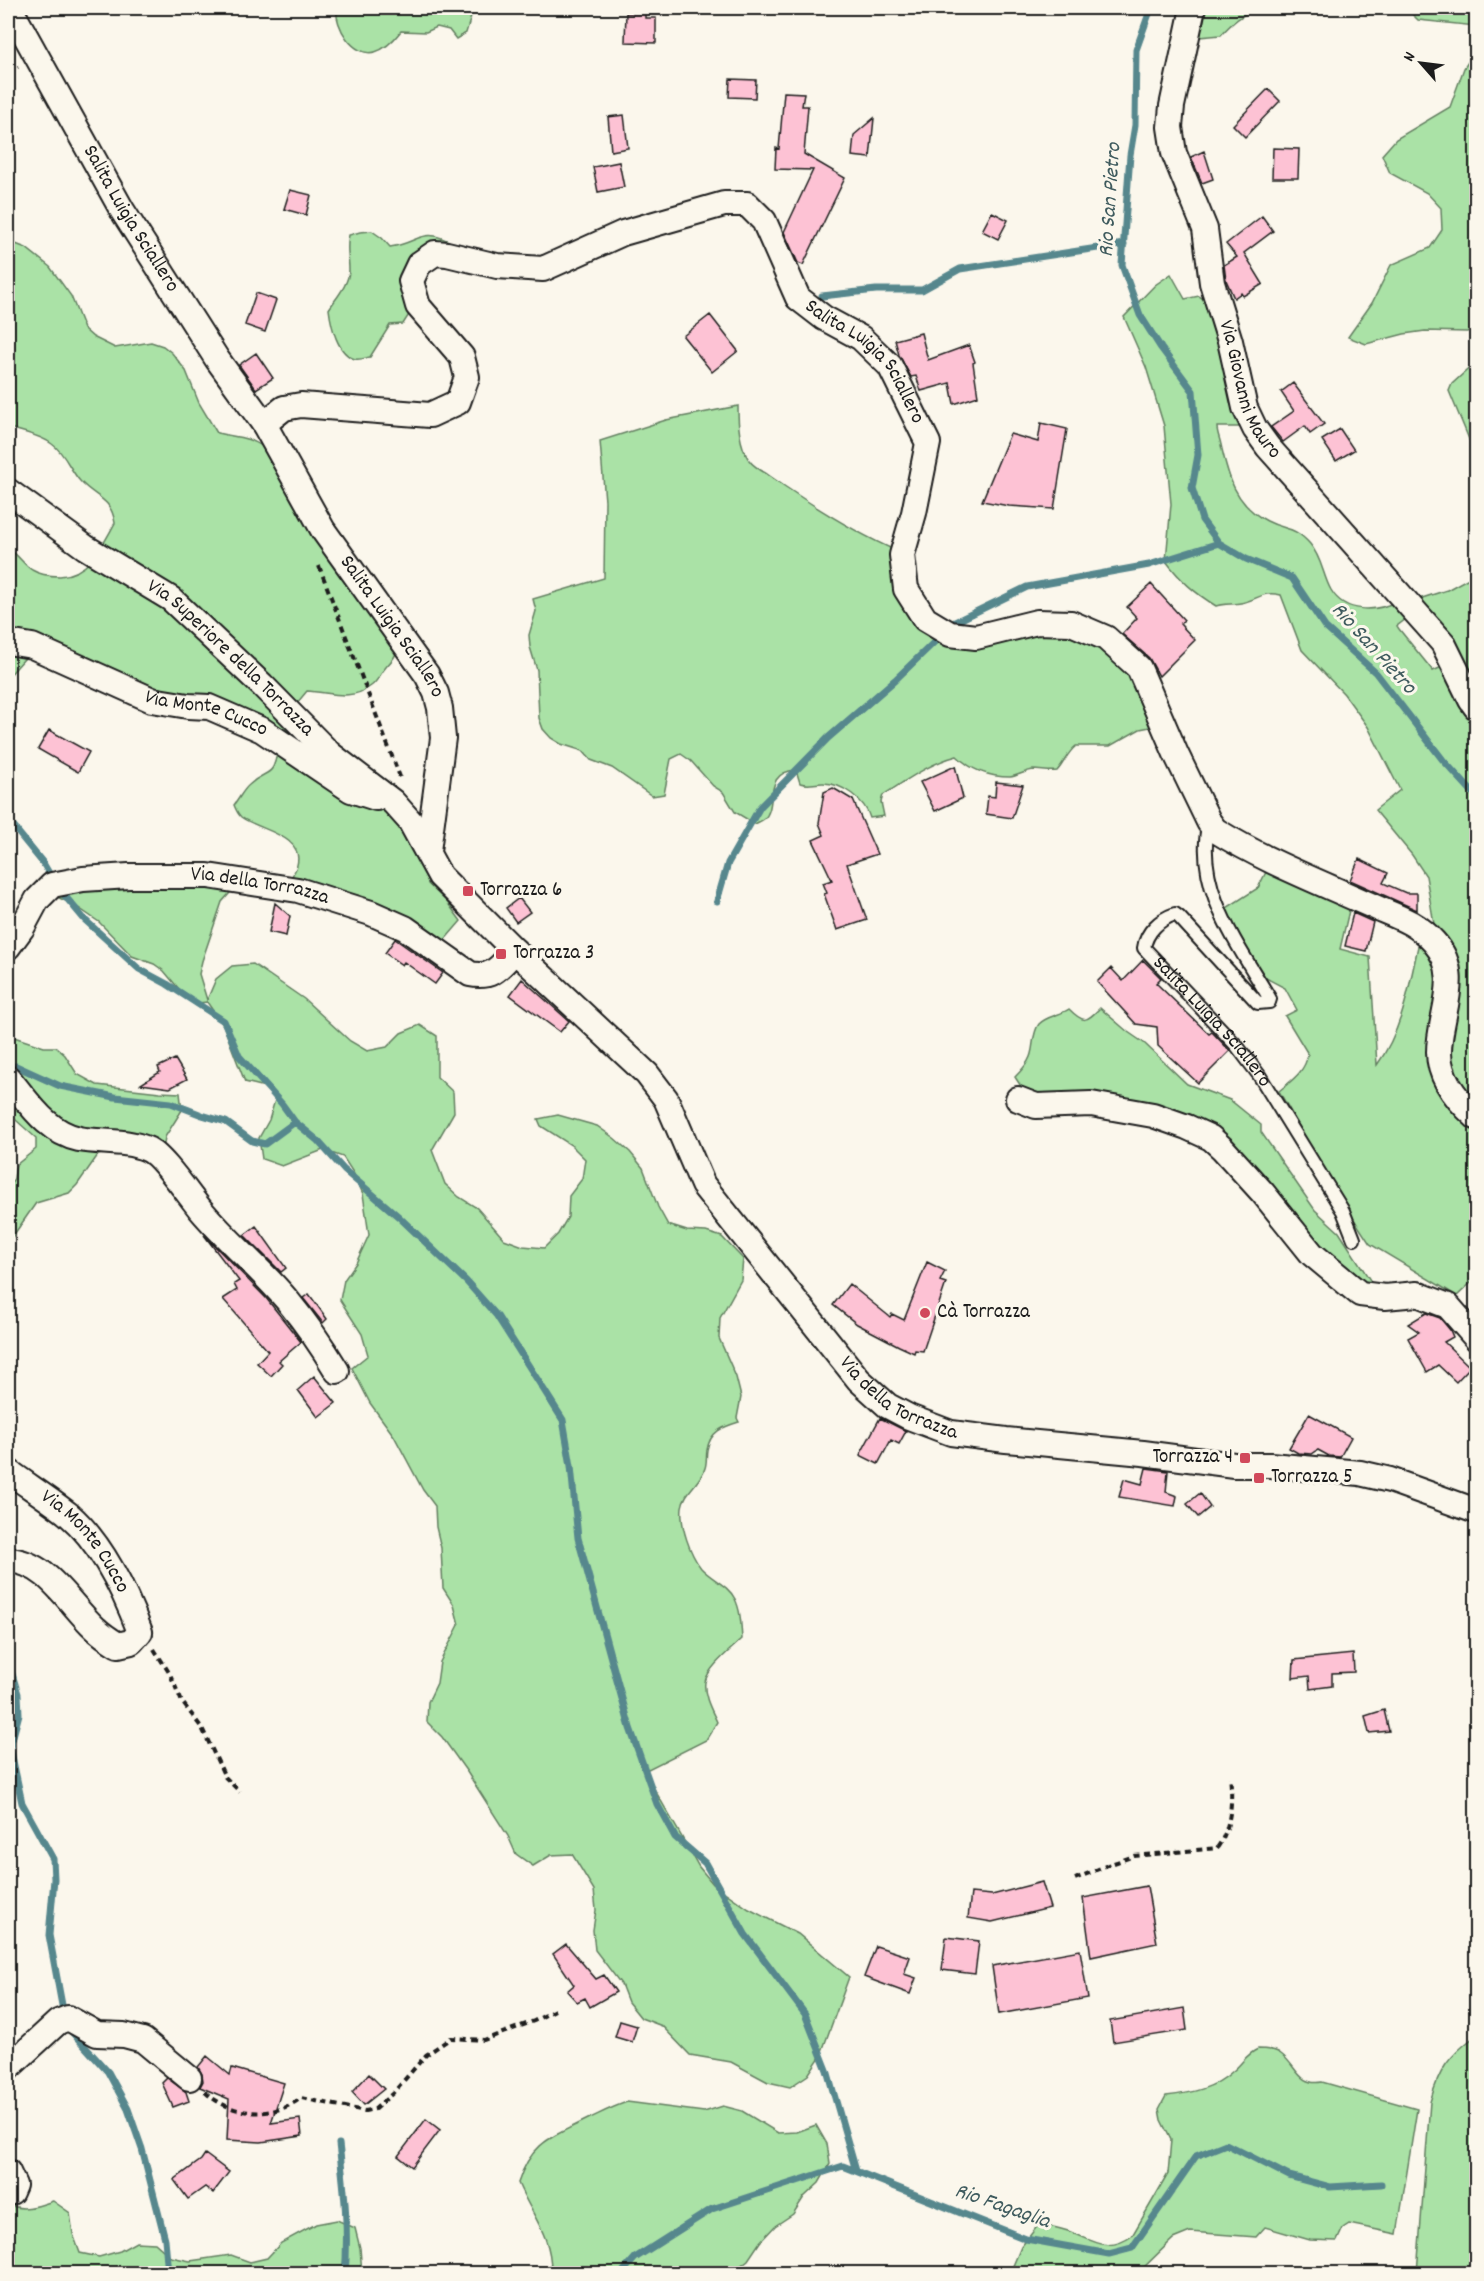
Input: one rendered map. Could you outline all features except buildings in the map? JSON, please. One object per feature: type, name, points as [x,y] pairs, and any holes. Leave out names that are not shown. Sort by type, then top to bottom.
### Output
[{"type":"street","name":"Salita Luigia Sciallero","points":[[10,8],[122,210],[217,359],[264,424],[323,530],[427,675],[436,693],[443,738],[428,851]]},
{"type":"street","name":"Via Giovanni Mauro","points":[[1193,8],[1172,106],[1170,127],[1174,153],[1205,229],[1212,284],[1230,341],[1245,408],[1255,429],[1268,447],[1443,643],[1476,707]]},
{"type":"street","name":"Salita Luigia Sciallero","points":[[264,424],[284,408],[301,405],[430,415],[458,402],[467,377],[462,357],[418,306],[411,281],[419,264],[435,253],[497,266],[543,269],[623,233],[724,204],[747,204],[764,221],[798,298],[824,318],[861,338],[890,366],[928,444],[914,513],[902,555],[906,589],[925,619],[950,634],[976,637],[1037,622],[1071,622],[1106,639],[1139,668],[1176,754],[1215,830],[1282,865],[1406,919],[1435,943],[1448,966],[1450,991],[1442,1022],[1439,1053],[1444,1074],[1455,1095],[1476,1117]]},
{"type":"street","name":"Via Superiore della Torrazza","points":[[8,491],[85,547],[171,599],[262,685],[330,754],[398,794],[410,821],[428,851]]},
{"type":"street","name":"Via Monte Cucco","points":[[8,642],[32,646],[152,700],[209,707],[262,730],[351,790],[398,794]]},
{"type":"street","name":"Via della Torrazza","points":[[428,851],[440,876],[515,951],[648,1074],[666,1100],[703,1185],[859,1380],[888,1407],[951,1433],[1234,1465],[1270,1465],[1360,1473],[1390,1480],[1476,1510]]},
{"type":"street","name":"Via della Torrazza","points":[[8,947],[38,900],[52,885],[83,879],[129,876],[208,876],[298,890],[371,913],[405,928],[470,974],[483,977],[494,973],[515,951]]},
{"type":"street","points":[[8,1078],[40,1118],[64,1134],[80,1139],[149,1149],[162,1161],[203,1212],[287,1299],[337,1371]]},
{"type":"street","points":[[1018,1099],[1036,1106],[1091,1104],[1153,1115],[1187,1126],[1211,1138],[1263,1193],[1312,1254],[1360,1294],[1385,1297],[1417,1294],[1448,1306],[1476,1338]]},
{"type":"street","name":"Via Monte Cucco","points":[[8,1471],[68,1515],[88,1535],[114,1576],[140,1632],[131,1642],[118,1645],[96,1629],[43,1572],[21,1560],[8,1560]]},
{"type":"street","points":[[8,2068],[58,2022],[68,2018],[97,2034],[124,2035],[143,2040],[189,2078]]},
{"type":"street","points":[[8,2172],[14,2185],[8,2193]]},
{"type":"lane","name":"Salita Luigia Sciallero","points":[[1209,822],[1205,838],[1209,878],[1222,918],[1270,999],[1269,1002],[1258,1004],[1175,914],[1156,926],[1145,939],[1144,948],[1237,1046],[1259,1075],[1344,1211],[1354,1239]]},
{"type":"path","points":[[315,555],[398,794]]},
{"type":"path","points":[[140,1632],[170,1674],[182,1702],[202,1728],[225,1777],[240,1792]]},
{"type":"path","points":[[1075,1880],[1108,1864],[1134,1856],[1217,1848],[1226,1832],[1231,1798],[1230,1777]]},
{"type":"path","points":[[189,2078],[208,2095],[239,2112],[290,2107],[301,2098],[325,2101],[365,2111],[375,2109],[393,2093],[426,2055],[451,2038],[484,2040],[539,2019],[555,2010]]},
{"type":"green space","points":[[337,8],[473,8],[473,10],[466,33],[456,39],[449,30],[437,27],[426,32],[401,31],[383,49],[367,53],[347,39],[339,23]]},
{"type":"green space","points":[[1206,8],[1304,8],[1292,15],[1260,10],[1252,12],[1237,19],[1221,35],[1200,37]]},
{"type":"green space","points":[[1406,8],[1476,8],[1476,26],[1418,20]]},
{"type":"green space","points":[[1476,50],[1476,327],[1467,332],[1425,331],[1404,334],[1366,344],[1348,337],[1372,303],[1391,265],[1430,248],[1442,230],[1441,208],[1427,193],[1390,173],[1382,155],[1396,139],[1450,107],[1464,68]]},
{"type":"green space","points":[[372,231],[390,247],[428,236],[435,236],[454,244],[432,247],[412,310],[403,324],[390,325],[370,357],[355,359],[339,345],[333,331],[329,309],[347,280],[349,235]]},
{"type":"green space","points":[[8,241],[26,248],[50,267],[71,296],[84,329],[93,337],[115,348],[151,342],[163,346],[172,353],[186,371],[199,403],[217,433],[246,439],[262,446],[398,648],[393,659],[375,682],[363,691],[340,695],[307,691],[292,709],[329,766],[41,640],[8,677],[8,549],[38,573],[57,576],[70,574],[79,570],[94,557],[115,523],[110,508],[80,481],[57,448],[42,438],[8,427]]},
{"type":"green space","points":[[1171,274],[1185,299],[1199,296],[1207,302],[1249,433],[1239,427],[1217,427],[1230,478],[1240,498],[1256,514],[1267,521],[1294,531],[1310,544],[1331,590],[1344,603],[1362,609],[1371,609],[1397,601],[1410,616],[1397,626],[1399,629],[1433,671],[1444,666],[1462,702],[1476,719],[1476,1278],[1457,1296],[1370,1244],[1340,1198],[1279,1091],[1301,1071],[1308,1054],[1285,1016],[1297,1010],[1285,988],[1262,976],[1225,909],[1258,888],[1270,864],[1351,902],[1340,949],[1370,957],[1377,1065],[1394,1036],[1400,1020],[1420,937],[1438,960],[1433,1080],[1458,968],[1453,946],[1434,924],[1426,876],[1375,810],[1400,790],[1368,727],[1344,694],[1302,650],[1281,595],[1265,594],[1241,603],[1216,606],[1189,586],[1166,561],[1171,504],[1164,426],[1146,367],[1124,317],[1155,285]]},
{"type":"green space","points":[[1476,362],[1476,456],[1449,391],[1452,384]]},
{"type":"green space","points":[[738,406],[741,441],[749,460],[757,468],[830,516],[897,551],[902,596],[918,628],[938,639],[1081,631],[1128,665],[1155,726],[1140,729],[1110,746],[1076,746],[1057,771],[1033,770],[1003,777],[975,769],[957,756],[947,759],[919,772],[883,795],[881,802],[884,816],[870,818],[858,799],[845,789],[823,783],[800,783],[796,770],[785,772],[775,783],[768,814],[755,824],[735,812],[723,792],[713,786],[691,761],[681,754],[671,759],[664,794],[652,796],[612,768],[591,760],[583,751],[551,738],[543,729],[539,718],[537,670],[529,635],[536,611],[533,599],[604,578],[605,501],[600,441],[666,420]]},
{"type":"green space","points":[[1476,574],[1476,697],[1416,600],[1447,590]]},
{"type":"green space","points":[[278,749],[375,808],[387,810],[397,818],[425,865],[428,884],[447,902],[461,921],[442,943],[387,907],[288,882],[297,865],[298,855],[294,847],[287,840],[241,817],[234,805],[247,787],[271,770]]},
{"type":"green space","points":[[236,886],[222,902],[202,961],[199,974],[207,1000],[216,979],[232,966],[253,964],[304,999],[350,1041],[367,1051],[387,1047],[401,1033],[420,1025],[437,1036],[437,1077],[453,1092],[454,1112],[432,1150],[445,1184],[459,1197],[477,1208],[504,1239],[523,1246],[544,1248],[558,1234],[568,1217],[569,1196],[582,1179],[585,1159],[571,1145],[541,1126],[538,1119],[558,1115],[597,1126],[630,1152],[643,1168],[658,1207],[668,1225],[722,1237],[743,1259],[741,1280],[720,1318],[719,1338],[736,1377],[741,1397],[737,1418],[739,1422],[723,1428],[711,1438],[703,1473],[686,1497],[682,1507],[687,1539],[697,1562],[735,1599],[740,1614],[742,1639],[715,1664],[707,1676],[705,1692],[717,1722],[706,1740],[644,1771],[699,1867],[713,1884],[749,1909],[798,1934],[849,1977],[820,2057],[808,2075],[790,2087],[768,2082],[731,2062],[690,2055],[662,2026],[641,2018],[628,2002],[621,1984],[595,1950],[594,1890],[572,1854],[551,1855],[533,1866],[516,1854],[508,1836],[467,1772],[442,1737],[427,1722],[428,1702],[437,1683],[440,1662],[459,1625],[454,1605],[443,1588],[441,1548],[436,1527],[435,1506],[423,1490],[394,1436],[370,1403],[352,1368],[368,1355],[362,1334],[340,1300],[344,1280],[356,1263],[369,1235],[363,1194],[343,1157],[323,1150],[282,1166],[262,1159],[259,1138],[269,1120],[275,1100],[265,1087],[245,1082],[223,1025],[207,1002],[198,1003],[179,989],[164,971],[154,964],[132,956],[99,922],[74,905],[57,897],[64,888]]},
{"type":"green space","points":[[1100,1008],[1144,1043],[1187,1084],[1230,1100],[1261,1125],[1261,1132],[1315,1210],[1339,1232],[1370,1280],[1373,1289],[1338,1268],[1219,1138],[1046,1101],[1024,1091],[1015,1077],[1029,1060],[1039,1024],[1069,1009],[1078,1017],[1085,1019]]},
{"type":"green space","points":[[8,1035],[44,1047],[56,1047],[65,1055],[77,1074],[97,1085],[180,1093],[182,1110],[165,1137],[163,1150],[61,1125],[8,1072]]},
{"type":"green space","points":[[8,1084],[111,1151],[98,1155],[69,1193],[36,1203],[8,1243],[8,1191],[14,1178],[16,1165],[36,1149],[36,1138],[8,1113]]},
{"type":"green space","points":[[1476,2037],[1476,2273],[1417,2273],[1430,2102],[1437,2081],[1446,2065],[1457,2051]]},
{"type":"green space","points":[[1258,2049],[1279,2052],[1298,2074],[1308,2081],[1322,2082],[1417,2109],[1397,2234],[1349,2224],[1343,2228],[1337,2241],[1310,2240],[1265,2227],[1256,2237],[1190,2232],[1173,2239],[1138,2273],[1010,2273],[1021,2247],[1039,2224],[1065,2230],[1107,2245],[1132,2236],[1168,2174],[1171,2140],[1161,2120],[1159,2109],[1166,2096],[1193,2092],[1218,2082],[1250,2053]]},
{"type":"green space","points":[[627,2102],[704,2112],[723,2106],[742,2111],[778,2133],[797,2132],[816,2125],[827,2144],[830,2164],[819,2183],[804,2197],[793,2214],[775,2226],[748,2260],[731,2273],[551,2273],[545,2237],[518,2183],[523,2169],[536,2149],[553,2136]]},
{"type":"green space","points":[[53,2201],[70,2213],[73,2234],[80,2253],[99,2257],[120,2251],[136,2242],[155,2243],[171,2257],[190,2261],[231,2255],[250,2262],[267,2258],[281,2243],[316,2224],[337,2220],[355,2228],[360,2248],[362,2273],[8,2273],[8,2204],[24,2208]]},
{"type":"waterway","name":"Rio San Pietro","points":[[1151,8],[1136,50],[1135,125],[1130,155],[1122,265],[1140,315],[1193,391],[1198,455],[1192,488],[1202,520],[1219,543],[1246,559],[1292,578],[1325,627],[1376,673],[1443,760],[1476,796]]},
{"type":"waterway","points":[[822,296],[876,290],[922,290],[960,269],[1124,244]]},
{"type":"waterway","points":[[717,901],[728,863],[760,807],[828,738],[895,680],[955,622],[1027,587],[1149,565],[1219,543]]},
{"type":"waterway","points":[[8,820],[43,863],[53,880]]},
{"type":"waterway","points":[[59,889],[85,920],[139,969],[167,984],[224,1021],[239,1056],[295,1122],[466,1281],[497,1316],[563,1420],[571,1466],[578,1538],[630,1728],[657,1804],[675,1837],[705,1863],[745,1934],[805,2014],[827,2070],[856,2171]]},
{"type":"waterway","points":[[8,1066],[16,1066],[60,1086],[115,1097],[171,1103],[226,1122],[252,1141],[265,1144],[295,1122]]},
{"type":"waterway","points":[[8,1661],[18,1694],[19,1714],[10,1747],[22,1803],[53,1859],[54,1879],[49,1935],[64,2016]]},
{"type":"waterway","points":[[69,2029],[108,2072],[128,2109],[142,2149],[165,2239],[168,2274]]},
{"type":"waterway","points":[[339,2144],[346,2225],[345,2274]]},
{"type":"waterway","name":"Rio Fagaglia","points":[[621,2274],[635,2258],[712,2209],[843,2166],[1026,2239],[1109,2254],[1132,2248],[1196,2156],[1226,2144],[1289,2176],[1330,2187],[1381,2184]]},
{"type":"place","name":"Torrazza 6","points":[[468,891]]},
{"type":"place","name":"Torrazza 3","points":[[501,954]]},
{"type":"place","name":"Cà Torrazza","points":[[925,1313]]},
{"type":"place","name":"Torrazza 4","points":[[1245,1458]]},
{"type":"place","name":"Torrazza 5","points":[[1259,1478]]}]
